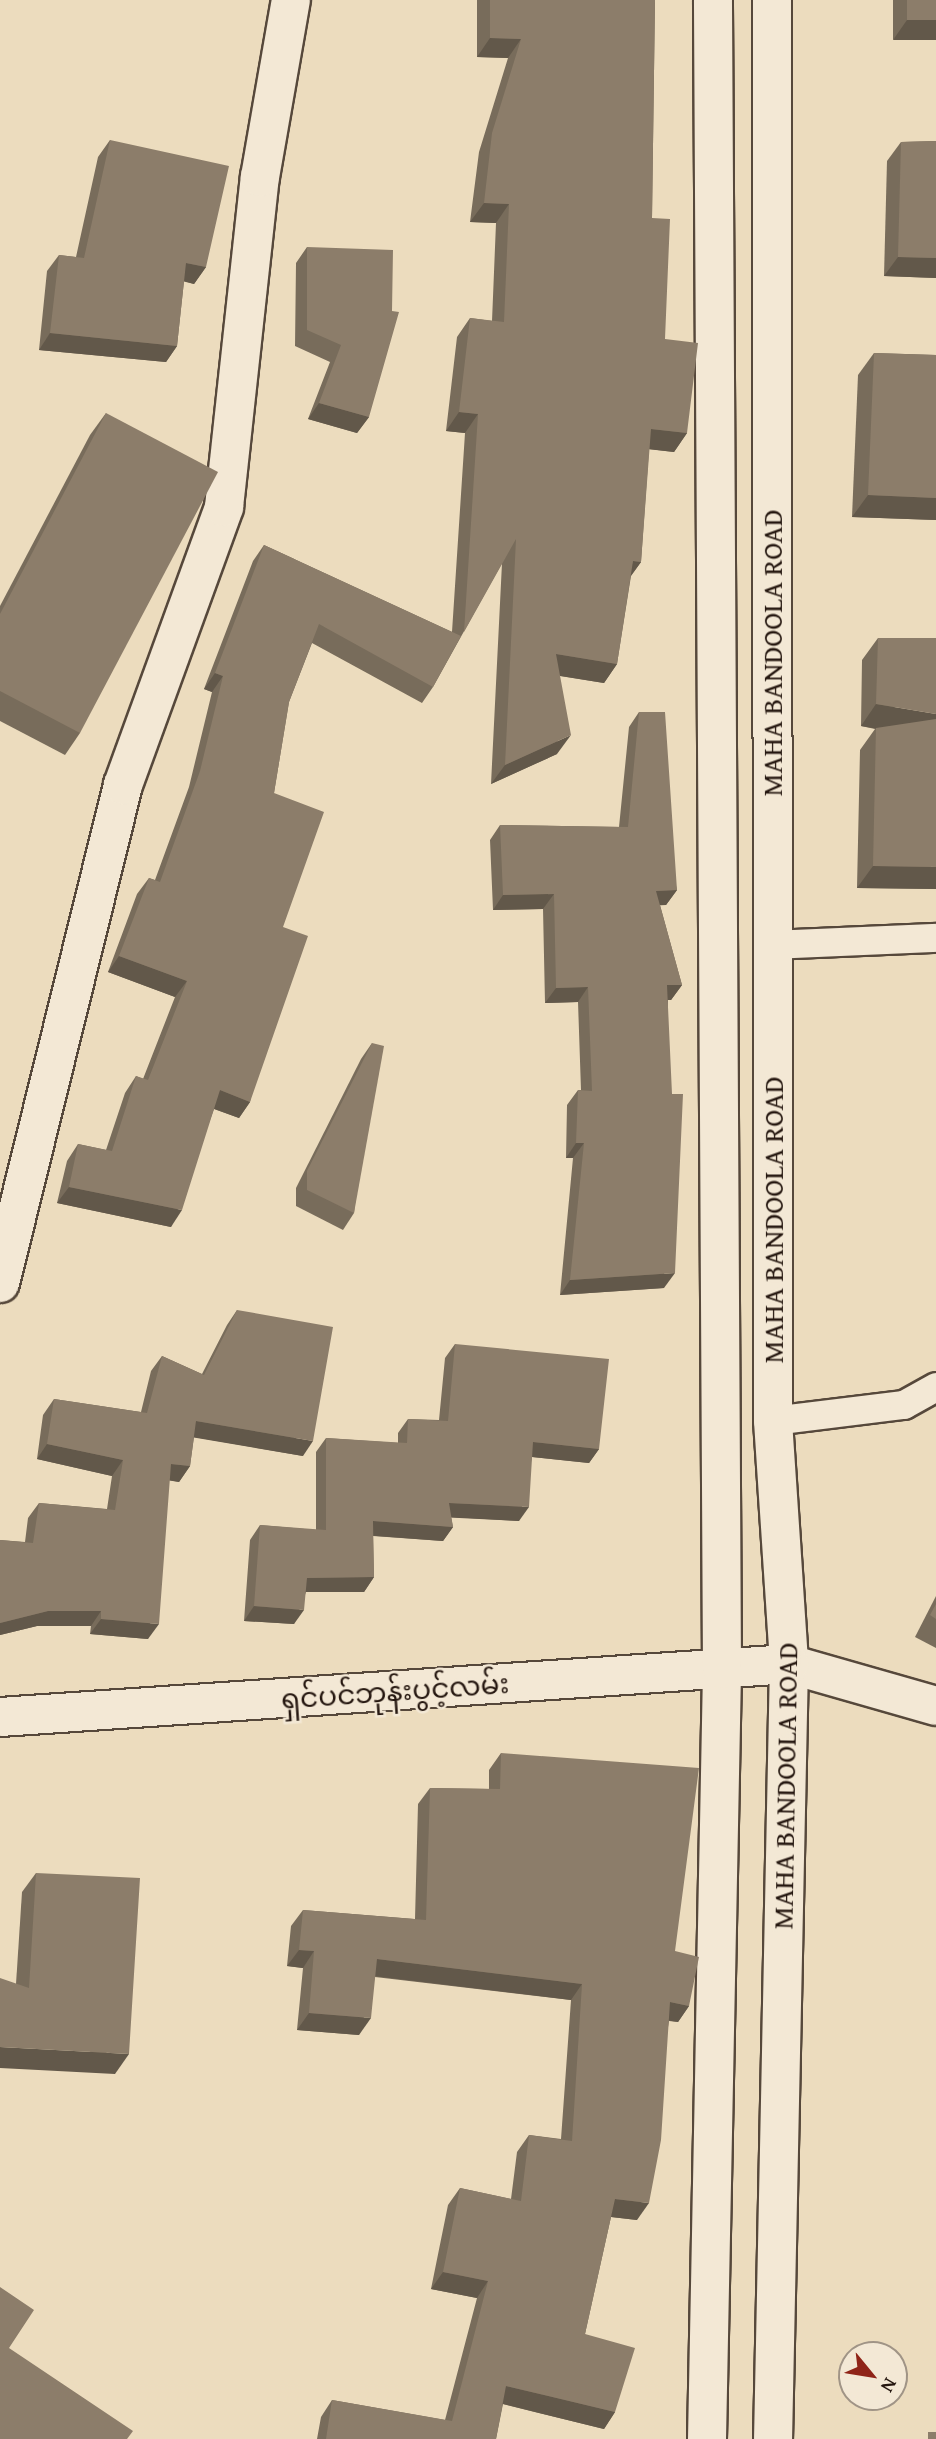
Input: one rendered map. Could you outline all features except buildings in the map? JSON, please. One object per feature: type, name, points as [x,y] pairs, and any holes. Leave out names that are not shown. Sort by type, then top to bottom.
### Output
[{"type":"main road","points":[[0,1283],[123,785],[224,507],[260,177],[291,0]]},
{"type":"main road","name":"MAHA BANDOOLA ROAD","points":[[707,2439],[722,1669],[713,0]]},
{"type":"main road","name":"MAHA BANDOOLA ROAD","points":[[772,0],[773,1421],[789,1664],[773,2439]]},
{"type":"main road","points":[[789,1664],[936,1706]]},
{"type":"main road","name":"ရှင်ပင်ဘုန်းပွင့်လမ်း","points":[[0,1717],[789,1664]]},
{"type":"lane","points":[[773,945],[936,938]]},
{"type":"lane","points":[[773,1421],[904,1405],[936,1387]]}]
